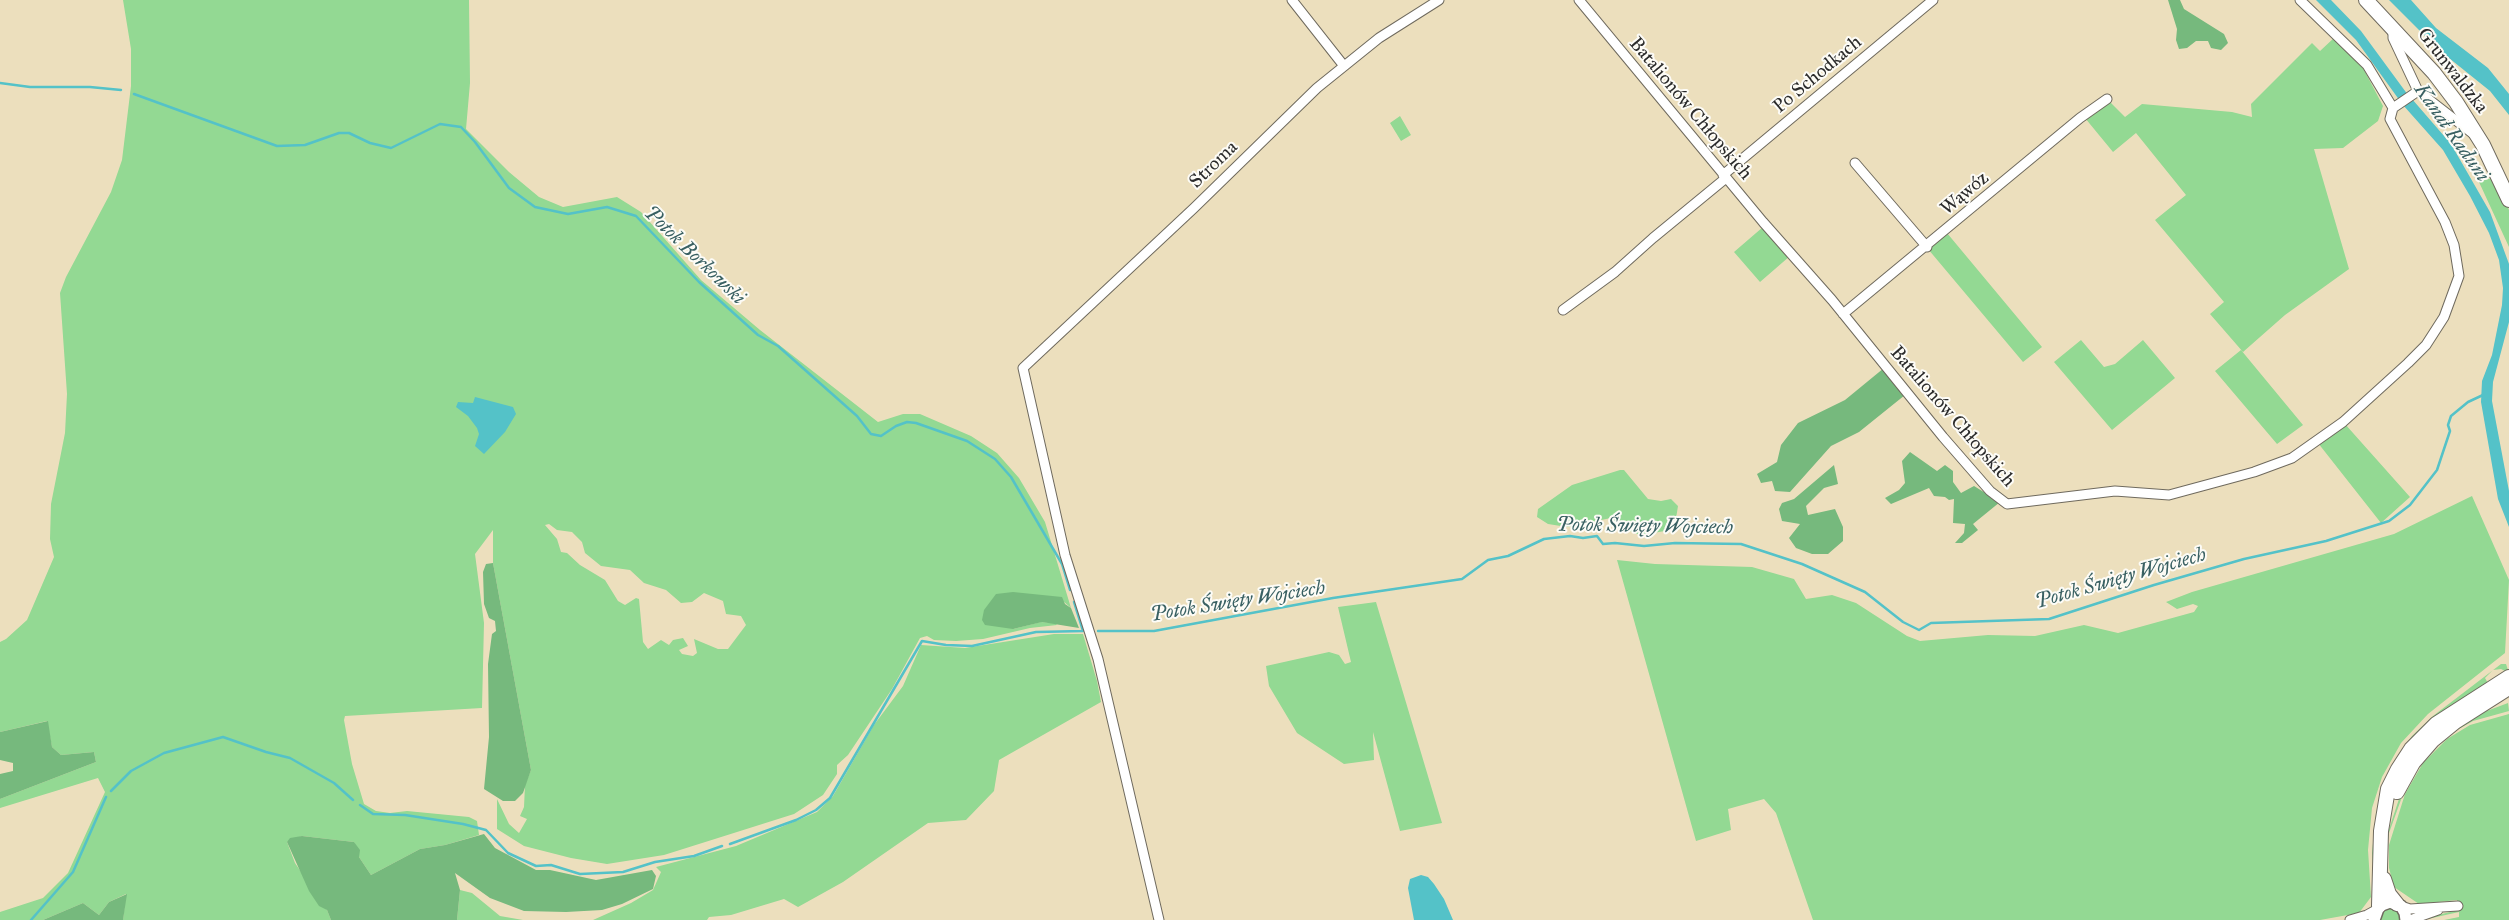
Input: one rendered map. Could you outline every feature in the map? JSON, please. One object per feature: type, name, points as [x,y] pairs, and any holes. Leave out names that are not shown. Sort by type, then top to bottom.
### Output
[{"type":"main road","name":"Grunwaldzka","points":[[2366,0],[2441,82],[2480,139],[2509,200]]},
{"type":"main road","points":[[2377,912],[2380,838],[2388,789],[2393,778],[2419,740],[2446,716],[2509,677]]},
{"type":"main road","points":[[2385,809],[2408,771],[2424,750],[2450,726],[2509,688]]},
{"type":"main road","points":[[2478,708],[2509,699]]},
{"type":"main road","points":[[2380,872],[2390,894],[2405,913],[2406,920]]},
{"type":"main road","points":[[2377,912],[2386,902],[2399,905]]},
{"type":"street","points":[[1292,0],[1344,66]]},
{"type":"street","name":"Stroma","points":[[1159,920],[1098,659],[1065,556],[1023,368],[1194,208],[1317,88],[1379,38],[1439,0]]},
{"type":"street","name":"Batalionów Chłopskich","points":[[1579,0],[1725,176],[1843,314],[1943,437],[1990,491],[2007,504],[2115,492],[2169,495],[2284,462],[2343,422],[2424,347],[2444,317],[2457,283],[2458,264],[2450,234],[2390,119],[2397,106]]},
{"type":"street","name":"Po Schodkach","points":[[1563,310],[1615,272],[1655,235],[1932,0]]},
{"type":"street","points":[[2300,0],[2367,65],[2397,106],[2415,93]]},
{"type":"street","points":[[2393,28],[2394,38],[2415,93],[2480,139]]},
{"type":"street","name":"Wąwóz","points":[[1843,314],[1927,247],[2080,118],[2107,100]]},
{"type":"street","points":[[1855,163],[1927,247]]},
{"type":"street","points":[[2399,905],[2408,909],[2440,909],[2458,906]]},
{"type":"street","points":[[2410,920],[2440,909]]},
{"type":"street","points":[[2350,920],[2377,912]]},
{"type":"green space","points":[[123,0],[469,0],[470,83],[466,129],[509,172],[539,197],[563,207],[617,197],[641,212],[701,280],[760,330],[878,422],[903,414],[920,414],[971,436],[997,453],[1019,478],[1045,522],[1071,608],[1063,601],[1013,629],[1041,622],[1055,623],[1057,625],[1030,628],[983,639],[956,641],[934,640],[927,636],[920,638],[892,689],[848,755],[837,765],[837,774],[823,795],[794,814],[664,855],[607,864],[571,858],[524,846],[497,829],[497,799],[509,824],[519,833],[527,819],[520,816],[524,807],[525,785],[531,770],[493,563],[493,530],[475,554],[484,623],[482,708],[345,716],[344,720],[352,764],[364,804],[376,811],[390,813],[407,811],[469,817],[477,821],[479,835],[445,845],[420,849],[371,875],[359,857],[354,842],[302,836],[287,842],[295,863],[327,910],[331,920],[123,920],[126,894],[109,902],[99,915],[83,903],[43,920],[0,920],[0,912],[43,898],[68,873],[105,792],[98,778],[0,808],[0,799],[96,762],[94,752],[61,755],[52,747],[47,721],[0,732],[0,642],[27,620],[54,557],[50,539],[51,504],[65,433],[67,394],[60,293],[66,277],[111,192],[122,160],[131,86],[131,49]],"holes":[[[549,524],[557,530],[572,532],[582,542],[585,553],[601,566],[630,570],[644,583],[666,590],[681,603],[692,602],[704,593],[723,601],[726,614],[741,616],[746,625],[728,649],[718,649],[694,639],[697,653],[693,656],[682,654],[679,650],[688,646],[683,638],[673,640],[669,645],[661,640],[648,649],[643,642],[639,599],[636,598],[625,605],[618,601],[605,580],[580,565],[567,553],[561,552],[557,539],[545,525]]]},
{"type":"green space","points":[[2168,0],[2180,0],[2184,9],[2224,34],[2228,43],[2221,50],[2211,48],[2208,41],[2196,41],[2187,48],[2179,49],[2176,40],[2177,29]]},
{"type":"green space","points":[[2335,37],[2362,66],[2383,106],[2378,121],[2343,148],[2314,149],[2349,269],[2285,315],[2243,352],[2210,314],[2224,302],[2155,220],[2186,195],[2136,133],[2113,152],[2085,118],[2109,101],[2125,117],[2142,104],[2232,112],[2252,117],[2251,104],[2312,43],[2320,51]]},
{"type":"green space","points":[[1400,116],[1411,135],[1401,141],[1390,123]]},
{"type":"green space","points":[[2494,177],[2509,210],[2509,247],[2479,182]]},
{"type":"green space","points":[[1763,227],[1790,256],[1760,282],[1734,252]]},
{"type":"green space","points":[[1947,233],[2042,347],[2023,362],[1928,249]]},
{"type":"green space","points":[[2081,340],[2104,367],[2115,364],[2143,340],[2175,378],[2112,430],[2054,362]]},
{"type":"green space","points":[[2241,350],[2303,425],[2277,444],[2215,371]]},
{"type":"green space","points":[[1884,368],[1905,395],[1859,432],[1831,446],[1790,492],[1775,491],[1772,481],[1761,483],[1757,474],[1777,462],[1781,445],[1798,423],[1845,400]]},
{"type":"green space","points":[[2345,424],[2410,497],[2381,523],[2318,443]]},
{"type":"green space","points":[[1910,452],[1937,471],[1945,465],[1953,471],[1953,482],[1961,493],[1974,486],[2000,502],[1973,524],[1978,530],[1962,543],[1955,543],[1964,533],[1965,524],[1953,523],[1954,499],[1949,500],[1945,497],[1934,496],[1929,488],[1891,504],[1885,498],[1899,490],[1905,483],[1902,461]]},
{"type":"green space","points":[[1834,465],[1838,484],[1824,488],[1806,506],[1808,515],[1835,509],[1843,527],[1843,541],[1828,554],[1812,554],[1796,548],[1789,538],[1800,524],[1782,521],[1779,509],[1782,503],[1794,499]]},
{"type":"green space","points":[[1624,470],[1648,499],[1661,501],[1671,499],[1678,506],[1675,525],[1665,531],[1640,535],[1622,528],[1611,518],[1567,527],[1548,524],[1537,517],[1538,509],[1572,485]]},
{"type":"green space","points":[[2472,496],[2509,580],[2505,653],[2428,714],[2401,743],[2382,777],[2372,808],[2368,850],[2371,897],[2359,913],[2320,920],[1813,920],[1776,813],[1764,799],[1728,809],[1731,830],[1696,841],[1617,560],[1655,564],[1752,567],[1794,579],[1806,599],[1832,595],[1856,603],[1907,636],[1920,641],[1988,635],[2035,636],[2084,625],[2118,633],[2194,612],[2198,606],[2193,604],[2177,609],[2166,602],[2192,592],[2394,534]]},
{"type":"green space","points":[[493,563],[531,770],[523,793],[515,801],[503,801],[484,789],[489,737],[488,664],[492,634],[496,631],[495,621],[489,618],[484,604],[483,572],[486,564]]},
{"type":"green space","points":[[1013,592],[1062,597],[1065,604],[1071,608],[1079,628],[1042,622],[1013,629],[985,625],[982,620],[984,610],[996,594]]},
{"type":"green space","points":[[1376,602],[1442,823],[1400,831],[1373,732],[1374,760],[1344,764],[1297,733],[1269,686],[1266,666],[1329,652],[1339,655],[1345,664],[1351,662],[1338,607]]},
{"type":"green space","points":[[1054,634],[1083,634],[1097,681],[1101,702],[999,760],[994,791],[966,820],[928,823],[843,882],[798,907],[784,899],[731,915],[709,917],[707,920],[593,920],[631,903],[653,890],[661,872],[656,867],[736,846],[817,812],[833,796],[874,725],[903,686],[921,645],[965,648]]},
{"type":"green space","points":[[2501,664],[2506,664],[2509,673],[2501,669],[2493,670]]},
{"type":"green space","points":[[2493,670],[2485,678],[2489,685],[2397,764],[2375,887],[2372,853],[2376,813],[2384,785],[2398,756],[2412,736],[2433,716]]},
{"type":"green space","points":[[2508,703],[2509,711],[2473,721],[2448,735],[2431,751],[2415,771],[2403,794],[2389,833],[2386,856],[2389,886],[2384,864],[2386,838],[2399,799],[2412,772],[2429,750],[2452,730],[2476,715]]},
{"type":"green space","points":[[2509,714],[2509,920],[2444,920],[2459,917],[2459,912],[2423,920],[2458,910],[2457,900],[2419,904],[2394,887],[2389,868],[2389,845],[2405,794],[2423,763],[2447,739],[2470,725]]},
{"type":"green space","points":[[48,721],[52,747],[61,755],[94,752],[96,762],[0,799],[0,774],[13,771],[13,763],[0,760],[0,732]]},
{"type":"green space","points":[[484,834],[495,848],[536,870],[550,870],[596,880],[652,870],[656,876],[653,889],[622,904],[602,910],[566,912],[524,911],[490,898],[455,873],[460,890],[457,920],[331,920],[327,910],[319,906],[309,891],[287,842],[290,838],[302,836],[354,842],[360,850],[359,857],[371,875],[420,849],[445,845]]},
{"type":"green space","points":[[460,890],[472,893],[500,916],[523,920],[457,920]]},
{"type":"green space","points":[[127,894],[123,920],[43,920],[83,903],[99,915],[109,902]]},
{"type":"green space","points":[[2391,908],[2399,913],[2400,920],[2380,920],[2380,914],[2385,909]]},
{"type":"water","points":[[2316,0],[2331,0],[2361,31],[2408,95],[2400,101],[2356,40]]},
{"type":"water","points":[[2389,0],[2411,0],[2436,28],[2488,68],[2509,94],[2509,115],[2490,91],[2439,50]]},
{"type":"water","points":[[2412,99],[2451,144],[2490,212],[2509,264],[2509,322],[2493,382],[2492,401],[2509,491],[2509,527],[2498,499],[2481,402],[2482,381],[2492,355],[2502,305],[2503,288],[2499,260],[2489,233],[2443,150],[2403,105]]},
{"type":"water","points":[[475,397],[513,407],[516,414],[505,432],[484,454],[475,446],[479,434],[477,428],[468,416],[456,407],[458,402],[473,403]]},
{"type":"water","points":[[1421,875],[1428,877],[1434,884],[1444,899],[1453,920],[1414,920],[1408,888],[1410,879]]},
{"type":"waterway","name":"Potok Borkowski","points":[[0,83],[30,87],[90,87],[121,90]]},
{"type":"waterway","name":"Potok Borkowski","points":[[134,94],[277,146],[305,145],[339,133],[349,133],[370,143],[391,148],[440,124],[461,127],[475,142],[509,188],[535,207],[568,214],[607,207],[636,216],[699,282],[758,335],[778,346],[857,416],[871,434],[881,436],[896,426],[907,422],[916,423],[967,441],[995,459],[1011,477],[1062,564],[1070,590]]},
{"type":"waterway","name":"Potok Święty Wojciech","points":[[1098,631],[1154,631],[1333,598],[1462,579],[1488,560],[1508,556],[1544,539],[1570,536],[1583,538],[1597,536],[1603,544],[1615,543],[1644,546],[1675,543],[1741,544],[1802,564],[1865,592],[1903,622],[1919,630],[1931,623],[2049,619],[2154,585],[2244,559],[2326,541],[2389,521],[2410,505],[2437,470],[2450,431],[2448,425],[2451,416],[2468,402],[2483,395]]},
{"type":"waterway","name":"Potok Święty Wojciech","points":[[730,844],[796,820],[816,810],[830,798],[922,641],[946,645],[972,646],[1036,632],[1083,631],[1074,602]]},
{"type":"waterway","name":"Potok Święty Wojciech","points":[[111,791],[131,771],[164,753],[223,737],[290,758],[334,783],[353,800]]},
{"type":"waterway","name":"Potok Święty Wojciech","points":[[31,920],[73,872],[106,797]]},
{"type":"waterway","name":"Potok Święty Wojciech","points":[[360,805],[373,814],[405,815],[463,824],[486,830],[508,853],[536,866],[551,865],[580,874],[623,872],[655,862],[694,856],[722,846]]},
{"type":"water label","name":"Kanał Raduni","points":[[2451,133]]}]
